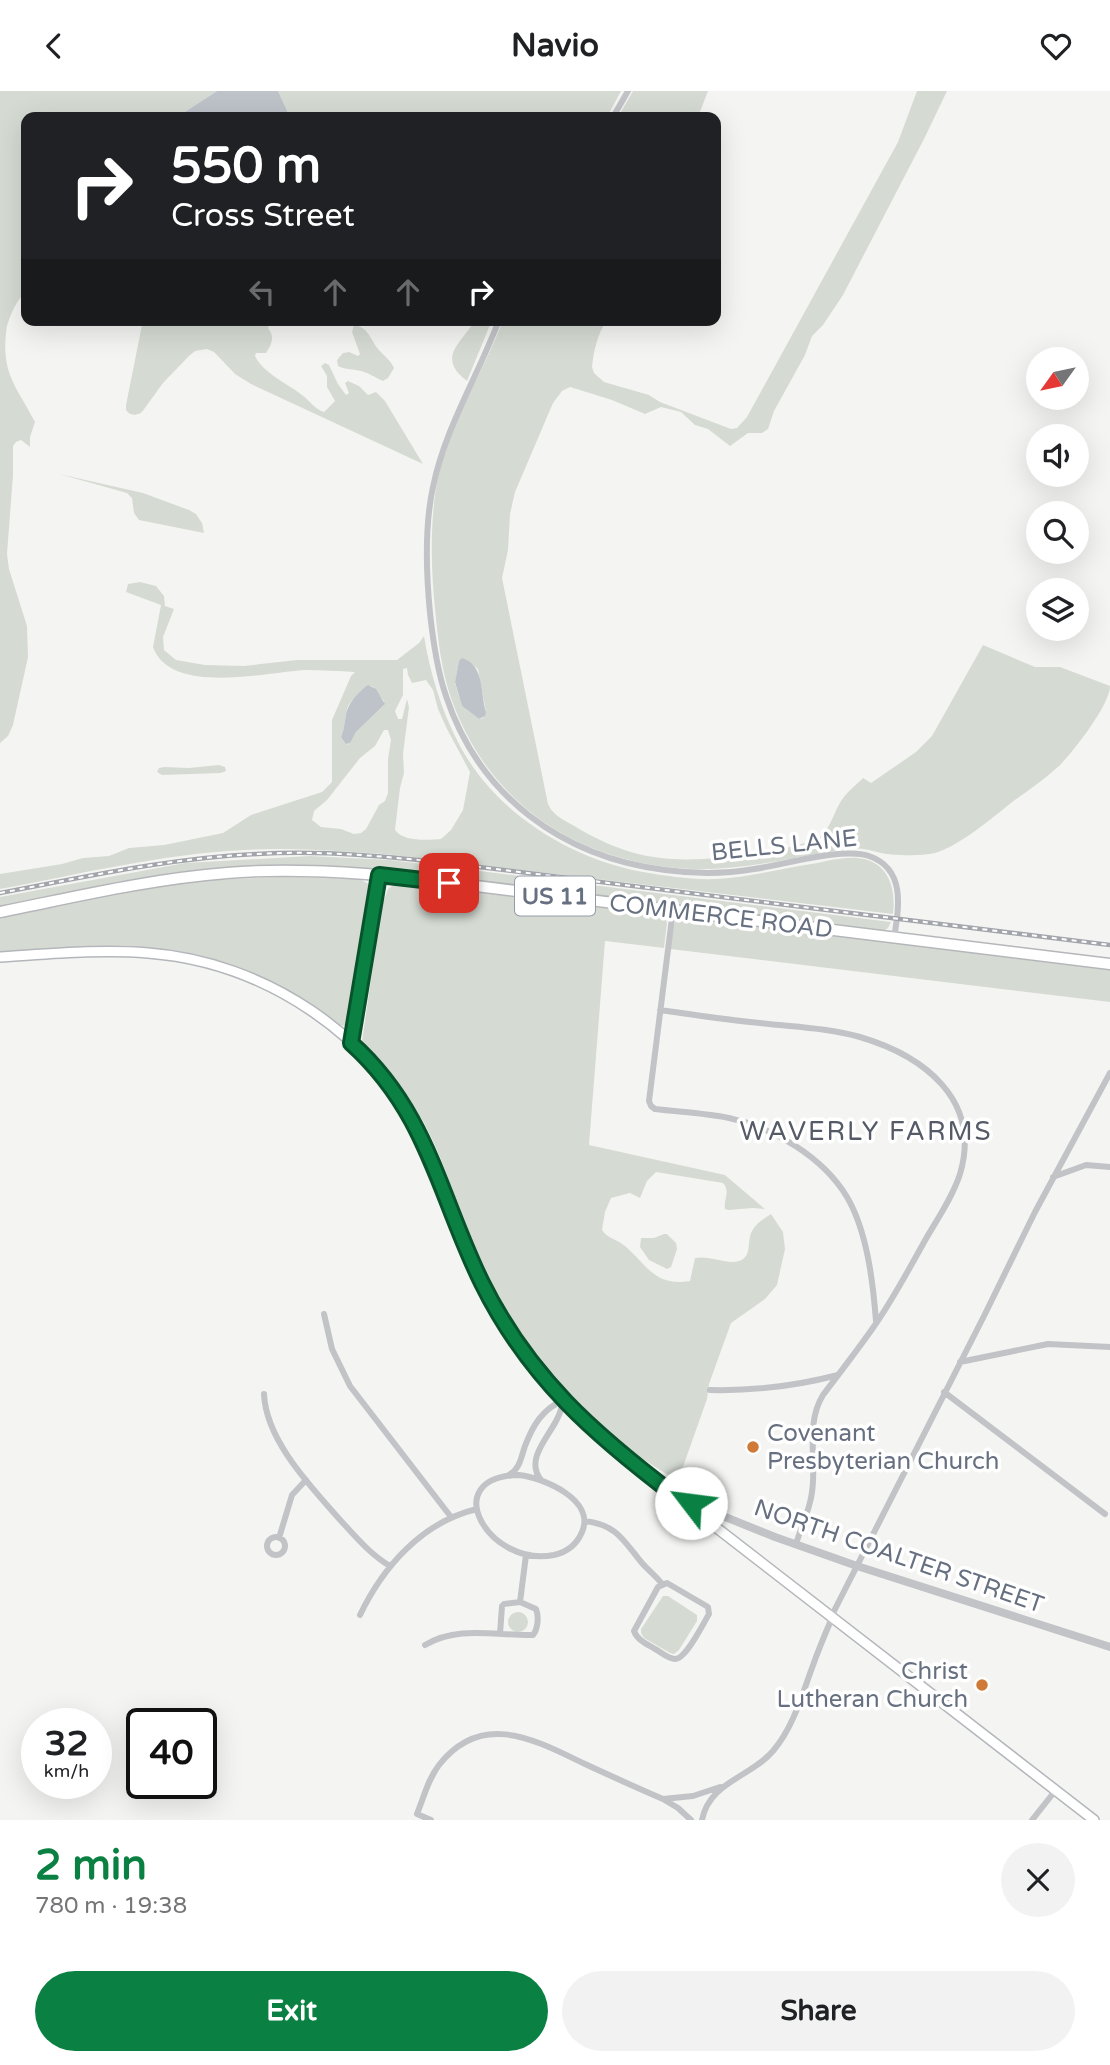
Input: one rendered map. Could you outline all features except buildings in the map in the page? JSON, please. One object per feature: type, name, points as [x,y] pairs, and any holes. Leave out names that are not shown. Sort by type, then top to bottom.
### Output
[{"type":"main road","name":"COMMERCE ROAD","points":[[0,912],[208,875],[298,871],[379,875],[1110,964]]},
{"type":"main road","points":[[0,957],[131,952],[169,955],[249,977],[283,993],[318,1015],[351,1043],[385,1078],[409,1113],[424,1141],[482,1283],[514,1338],[563,1400],[601,1437],[1094,1820]]},
{"type":"street","points":[[616,112],[628,91]]},
{"type":"street","name":"BELLS LANE","points":[[496,326],[443,449],[433,487],[427,536],[429,601],[439,671],[455,721],[478,763],[493,783],[547,829],[587,849],[638,865],[676,871],[729,872],[849,853],[869,856],[888,869],[895,880],[899,901],[894,938]]},
{"type":"street","points":[[351,1043],[379,875]]},
{"type":"street","points":[[673,910],[649,1101],[651,1106],[655,1109],[715,1116],[751,1125],[788,1142],[821,1168],[842,1191],[852,1208],[870,1267],[876,1323]]},
{"type":"street","points":[[660,1010],[821,1029],[862,1038],[890,1048],[915,1060],[934,1075],[957,1107],[963,1124],[964,1151],[958,1178],[906,1275],[876,1323],[820,1400],[813,1427],[812,1493],[796,1544]]},
{"type":"street","points":[[663,1799],[693,1796],[722,1786],[766,1758],[783,1737],[799,1703],[831,1617],[1053,1177],[1110,1073]]},
{"type":"street","points":[[1053,1177],[1086,1165],[1110,1167]]},
{"type":"street","points":[[324,1314],[332,1349],[350,1386],[451,1517]]},
{"type":"street","points":[[960,1362],[1048,1344],[1110,1347]]},
{"type":"street","points":[[710,1390],[764,1388],[838,1375]]},
{"type":"street","points":[[944,1392],[1105,1514]]},
{"type":"street","points":[[264,1394],[265,1408],[274,1431],[306,1480],[368,1550],[390,1566]]},
{"type":"street","points":[[508,1476],[517,1468],[536,1424],[549,1406],[563,1400]]},
{"type":"street","points":[[541,1480],[534,1467],[535,1461],[559,1417],[563,1400]]},
{"type":"street","points":[[527,1476],[541,1480],[555,1486],[575,1502],[583,1512],[584,1528],[578,1540],[566,1551],[550,1555],[526,1555],[506,1547],[492,1536],[482,1523],[477,1509],[478,1495],[484,1486],[495,1479],[527,1476]]},
{"type":"street","points":[[279,1538],[292,1495],[306,1480]]},
{"type":"street","name":"NORTH COALTER STREET","points":[[677,1497],[857,1566],[1110,1647]]},
{"type":"street","points":[[360,1615],[390,1566],[416,1540],[451,1517],[477,1509]]},
{"type":"street","points":[[585,1521],[599,1523],[618,1533],[662,1584],[671,1584],[708,1608],[709,1614],[685,1654],[679,1658],[670,1658],[634,1633],[654,1592],[662,1584]]},
{"type":"street","points":[[520,1602],[526,1555]]},
{"type":"street","points":[[425,1645],[449,1635],[532,1635],[536,1632],[538,1611],[535,1607],[520,1602],[508,1602],[502,1606],[500,1634]]},
{"type":"street","points":[[431,1820],[416,1817],[431,1778],[445,1758],[470,1740],[498,1733],[527,1738],[663,1799],[691,1820]]},
{"type":"street","points":[[702,1820],[709,1802],[722,1786]]},
{"type":"street","points":[[1032,1820],[1055,1791]]},
{"type":"shaded area","points":[[0,91],[217,91],[185,112],[21,112],[21,297],[7,326],[5,342],[11,377],[35,422],[30,447],[21,440],[13,446],[7,554],[27,626],[28,657],[13,725],[8,736],[0,743]]},
{"type":"shaded area","points":[[217,91],[278,91],[288,112],[185,112]]},
{"type":"shaded area","points":[[278,91],[621,91],[610,112],[288,112]]},
{"type":"shaded area","points":[[633,91],[708,91],[700,112],[621,112]]},
{"type":"shaded area","points":[[917,91],[947,91],[843,295],[823,325],[812,336],[805,355],[774,411],[768,429],[762,433],[748,433],[730,446],[708,429],[695,425],[681,412],[661,407],[645,414],[570,387],[562,391],[553,403],[515,492],[502,578],[548,804],[560,818],[599,840],[643,855],[707,859],[772,851],[819,837],[829,825],[843,798],[863,778],[871,783],[916,752],[932,736],[983,645],[1035,667],[1060,667],[1110,686],[1098,716],[1053,771],[974,831],[935,853],[901,855],[851,848],[749,866],[710,869],[649,864],[611,855],[575,840],[543,821],[514,798],[489,769],[468,736],[451,698],[439,643],[434,594],[432,563],[436,488],[447,444],[500,326],[604,326],[596,343],[592,367],[594,373],[604,382],[649,395],[660,402],[731,429],[737,428],[747,417],[898,142]],"holes":[[[465,659],[478,669],[486,712],[483,718],[479,719],[462,706],[455,683],[459,661]]]},
{"type":"shaded area","points":[[142,326],[269,326],[272,337],[270,347],[266,353],[256,353],[255,356],[264,368],[324,412],[335,401],[327,387],[327,376],[321,366],[325,363],[329,365],[346,395],[349,393],[345,383],[348,381],[359,386],[368,395],[376,392],[385,401],[423,464],[251,384],[235,374],[214,352],[207,349],[195,351],[189,356],[163,383],[142,412],[136,415],[129,413],[126,405]]},
{"type":"shaded area","points":[[354,326],[356,326],[367,332],[389,360],[394,368],[388,378],[383,381],[364,372],[338,366],[337,360],[343,353],[349,352],[358,356],[360,354],[352,332]]},
{"type":"shaded area","points":[[471,326],[490,326],[467,381],[453,365],[452,357]]},
{"type":"shaded area","points":[[59,474],[143,493],[189,510],[196,514],[202,523],[204,533],[139,520],[134,513],[132,498],[127,493]]},
{"type":"shaded area","points":[[140,582],[156,586],[164,596],[165,606],[174,609],[163,637],[164,650],[176,660],[205,665],[244,666],[297,660],[397,660],[424,636],[441,704],[473,767],[512,810],[561,843],[615,865],[699,879],[740,877],[844,858],[864,859],[880,867],[889,880],[893,914],[384,854],[297,849],[244,850],[183,856],[0,889],[0,874],[83,858],[109,856],[129,848],[164,845],[223,833],[251,815],[322,792],[332,782],[332,720],[355,672],[306,670],[221,678],[179,672],[163,662],[153,647],[161,605],[126,592],[128,584]],"holes":[[[407,668],[412,683],[426,680],[433,690],[447,729],[470,772],[463,810],[451,830],[441,839],[404,837],[395,830],[404,773],[403,754],[409,707],[407,699],[402,719],[398,719],[395,711],[403,695],[403,669]],[[372,686],[384,701],[384,705],[356,732],[348,745],[341,737],[347,709],[354,698]],[[384,730],[388,730],[391,740],[388,793],[385,801],[379,805],[361,833],[321,827],[312,820],[314,811],[327,800],[360,758],[375,746]]]},
{"type":"shaded area","points":[[462,658],[475,667],[478,673],[486,712],[485,716],[479,719],[462,706],[455,682]]},
{"type":"shaded area","points":[[368,685],[376,689],[385,704],[356,732],[350,743],[346,744],[341,737],[349,705]]},
{"type":"shaded area","points":[[164,767],[225,767],[226,771],[162,775],[157,772]]},
{"type":"shaded area","points":[[310,856],[390,860],[891,922],[882,932],[454,879],[258,868],[0,908],[0,897],[185,863]]},
{"type":"shaded area","points":[[282,877],[359,879],[371,885],[372,895],[351,1018],[345,1026],[338,1025],[304,1001],[271,983],[237,968],[185,954],[150,949],[0,954],[0,918],[157,887],[212,880]]},
{"type":"shaded area","points":[[395,884],[504,895],[665,917],[667,923],[664,948],[605,941],[589,1145],[725,1175],[765,1209],[725,1209],[727,1193],[723,1183],[656,1172],[647,1181],[640,1198],[630,1193],[611,1198],[602,1230],[625,1246],[653,1273],[668,1281],[690,1281],[695,1258],[730,1262],[743,1259],[753,1230],[771,1214],[783,1232],[785,1249],[777,1285],[765,1299],[731,1323],[678,1481],[603,1430],[565,1393],[532,1352],[503,1307],[479,1259],[423,1121],[396,1081],[362,1041],[382,905],[388,889]]},
{"type":"shaded area","points":[[681,917],[1110,970],[1110,1002],[670,949],[675,920]]},
{"type":"shaded area","points":[[664,1234],[676,1243],[677,1249],[671,1267],[667,1269],[649,1260],[640,1247],[641,1238],[654,1238]]},
{"type":"shaded area","points":[[663,1596],[668,1596],[697,1615],[697,1621],[674,1654],[644,1638],[641,1633]]},
{"type":"shaded area","points":[[514,1612],[522,1612],[528,1622],[522,1632],[514,1632],[508,1626],[508,1618]]},
{"type":"railway","points":[[0,893],[128,869],[224,856],[334,854],[463,865],[1110,945]]},
{"type":"place","name":"Covenant Presbyterian Church","points":[[753,1447]]},
{"type":"place","name":"Christ Lutheran Church","points":[[982,1685]]},
{"type":"district","name":"WAVERLY FARMS","points":[[866,1131]]},
{"type":"route","points":[[449,883],[379,875],[351,1043],[385,1078],[416,1126],[482,1283],[514,1338],[541,1375],[601,1437],[677,1497],[691,1503]]}]
